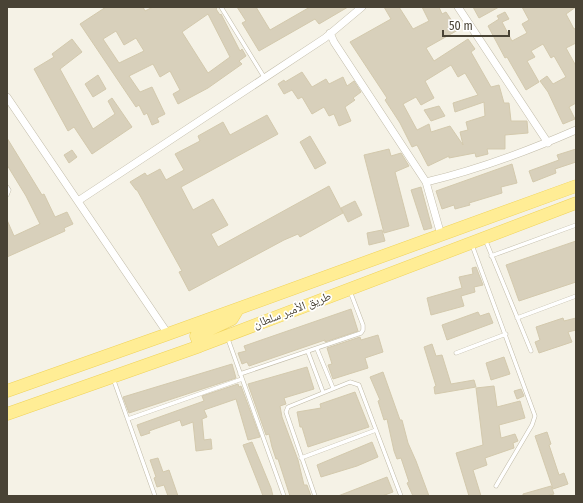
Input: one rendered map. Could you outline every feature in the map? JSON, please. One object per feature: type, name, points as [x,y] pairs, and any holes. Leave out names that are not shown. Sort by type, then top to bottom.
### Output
[{"type":"main road","name":"طريق الأمير سلطان","points":[[7,391],[576,186]]},
{"type":"main road","name":"طريق الأمير سلطان","points":[[7,414],[227,336],[484,236],[576,203]]},
{"type":"main road","points":[[200,346],[196,336],[232,319],[239,308]]},
{"type":"street","points":[[458,7],[548,143]]},
{"type":"street","points":[[78,202],[330,33],[357,8]]},
{"type":"street","points":[[330,33],[334,42],[426,182],[441,235]]},
{"type":"street","points":[[7,97],[168,334]]},
{"type":"street","points":[[426,182],[447,177],[548,143],[576,130]]},
{"type":"lane","points":[[221,7],[264,77]]},
{"type":"lane","points":[[7,187],[9,190],[7,194]]},
{"type":"lane","points":[[491,256],[576,225]]},
{"type":"lane","points":[[484,236],[516,318],[531,351]]},
{"type":"lane","points":[[471,242],[535,416],[532,424],[496,486]]},
{"type":"lane","points":[[240,374],[317,349],[353,336],[363,330],[363,325],[349,289]]},
{"type":"lane","points":[[516,318],[576,296]]},
{"type":"lane","points":[[456,353],[506,334]]},
{"type":"lane","points":[[227,336],[284,496]]},
{"type":"lane","points":[[317,349],[333,388]]},
{"type":"lane","points":[[308,352],[323,392]]},
{"type":"lane","points":[[113,377],[155,496]]},
{"type":"lane","points":[[128,419],[242,379]]},
{"type":"lane","points":[[314,496],[287,417],[288,406],[350,382],[359,385],[401,496]]},
{"type":"lane","points":[[301,458],[376,430]]},
{"type":"building","points":[[106,7],[143,7],[145,11],[153,7],[218,7],[216,9],[220,15],[221,14],[240,51],[242,49],[246,56],[239,61],[242,64],[208,88],[178,104],[173,94],[180,90],[170,71],[160,77],[153,64],[129,76],[140,92],[152,87],[165,114],[157,118],[159,122],[152,125],[147,113],[144,115],[139,105],[136,107],[80,24]],"holes":[[[208,14],[230,57],[208,73],[182,32]],[[116,31],[124,45],[136,38],[144,51],[119,63],[103,39]]]},
{"type":"building","points":[[237,7],[256,7],[270,30],[310,7],[348,7],[319,24],[315,19],[259,51],[242,23],[246,21]]},
{"type":"building","points":[[384,7],[399,7],[413,29],[429,21],[422,7],[439,7],[442,14],[446,12],[458,30],[426,48],[434,61],[468,39],[475,49],[471,52],[491,87],[499,85],[504,103],[509,103],[511,121],[527,121],[528,133],[505,135],[505,149],[487,149],[488,154],[476,157],[475,153],[449,158],[449,156],[428,166],[417,145],[412,147],[400,123],[385,100],[387,98],[350,42],[391,19]],"holes":[[[451,65],[458,77],[465,73],[478,95],[453,103],[455,112],[484,102],[485,116],[466,122],[468,130],[460,132],[463,145],[450,126],[431,132],[429,124],[417,130],[403,104],[416,97],[421,105],[434,98],[425,81]]]},
{"type":"building","points":[[473,7],[499,7],[479,18]]},
{"type":"building","points":[[522,7],[576,7],[566,14],[574,29],[576,28],[576,43],[566,48],[576,66],[576,103],[569,107],[575,119],[563,124],[548,92],[540,81],[547,76],[553,84],[566,77],[554,56],[551,58],[543,44],[531,51],[535,57],[527,61],[539,82],[526,90],[507,57],[505,58],[488,26],[499,19],[497,16],[505,12],[509,19],[502,22],[512,41],[527,33],[522,24],[529,20]]},
{"type":"building","points":[[72,39],[82,52],[60,69],[93,129],[115,114],[108,101],[112,98],[132,127],[92,154],[74,127],[68,131],[34,69],[54,57],[52,54]]},
{"type":"building","points":[[302,72],[312,87],[326,79],[329,84],[343,77],[347,86],[354,81],[361,92],[353,98],[355,100],[345,107],[351,121],[339,126],[334,114],[329,116],[324,107],[312,114],[302,97],[298,99],[292,90],[284,94],[278,84],[284,80],[285,82]]},
{"type":"building","points":[[98,75],[106,89],[93,97],[85,84]]},
{"type":"building","points":[[439,106],[445,116],[431,121],[424,110]]},
{"type":"building","points":[[267,115],[278,134],[181,187],[193,210],[213,199],[228,225],[211,234],[218,247],[329,186],[343,213],[300,237],[298,234],[284,240],[189,291],[179,272],[182,271],[137,190],[130,182],[145,173],[147,176],[160,169],[166,180],[184,170],[175,154],[200,141],[198,136],[223,122],[230,135]]},
{"type":"building","points":[[310,136],[326,163],[315,169],[300,142]]},
{"type":"building","points":[[7,138],[42,195],[44,194],[55,217],[67,212],[73,224],[64,228],[65,231],[7,257],[7,220],[14,236],[40,224],[26,196],[7,165]]},
{"type":"building","points":[[389,149],[391,156],[401,153],[409,166],[395,172],[409,226],[384,233],[364,155]]},
{"type":"building","points":[[576,149],[576,162],[555,169],[556,173],[533,182],[529,171],[559,160],[557,155]]},
{"type":"building","points":[[72,150],[77,157],[69,163],[64,155]]},
{"type":"building","points":[[512,164],[517,183],[501,187],[502,193],[455,209],[454,205],[442,209],[436,191]]},
{"type":"building","points":[[421,187],[432,228],[424,230],[411,190]]},
{"type":"building","points":[[355,201],[362,215],[348,222],[341,208]]},
{"type":"building","points":[[382,230],[385,241],[369,245],[367,233]]},
{"type":"building","points":[[576,241],[576,282],[519,301],[506,265]]},
{"type":"building","points":[[476,267],[483,285],[474,287],[475,292],[461,296],[464,306],[431,315],[427,298],[462,288],[459,277],[473,274],[472,268]]},
{"type":"building","points":[[351,309],[358,331],[325,342],[325,340],[249,366],[247,362],[242,364],[238,353],[246,351],[244,346]]},
{"type":"building","points":[[478,312],[480,316],[489,313],[493,323],[447,340],[442,325]]},
{"type":"building","points":[[563,318],[564,321],[576,318],[576,330],[568,332],[572,342],[539,353],[535,342],[540,340],[536,327]]},
{"type":"building","points":[[378,335],[383,352],[365,358],[368,368],[333,379],[328,365],[332,364],[327,348],[360,337],[361,340]]},
{"type":"building","points":[[432,344],[436,356],[442,355],[451,384],[474,380],[476,387],[435,394],[434,387],[436,386],[424,347]]},
{"type":"building","points":[[504,357],[510,374],[491,380],[486,363]]},
{"type":"building","points":[[232,364],[236,378],[129,413],[123,397]]},
{"type":"building","points":[[307,367],[314,389],[284,398],[286,404],[280,406],[282,417],[298,460],[304,485],[307,485],[311,496],[290,496],[278,459],[276,459],[269,434],[266,435],[248,384]]},
{"type":"building","points":[[383,372],[400,420],[402,420],[408,443],[429,496],[413,496],[407,483],[409,482],[401,458],[397,459],[394,451],[387,419],[384,420],[378,401],[380,400],[370,377]]},
{"type":"building","points":[[238,384],[239,387],[241,386],[260,437],[248,440],[236,399],[204,410],[207,417],[202,419],[204,440],[211,439],[212,449],[196,451],[193,422],[182,426],[180,420],[149,431],[150,433],[141,436],[137,425],[204,401],[202,396]]},
{"type":"building","points":[[494,386],[497,407],[520,401],[525,418],[499,425],[501,438],[515,434],[518,441],[513,443],[514,448],[485,458],[487,465],[473,470],[481,496],[469,496],[456,453],[483,445],[476,388]]},
{"type":"building","points":[[521,389],[524,396],[517,399],[514,391]]},
{"type":"building","points":[[355,392],[369,427],[308,447],[302,427],[300,427],[297,412],[321,408],[320,404]]},
{"type":"building","points":[[547,432],[551,444],[549,445],[559,475],[564,473],[568,484],[553,489],[535,436]]},
{"type":"building","points":[[252,442],[273,496],[263,496],[243,445]]},
{"type":"building","points":[[372,442],[378,457],[357,466],[321,477],[317,465]]},
{"type":"building","points":[[158,458],[163,472],[169,470],[178,496],[168,496],[164,485],[157,487],[154,478],[156,477],[150,460]]},
{"type":"building","points":[[387,477],[393,492],[382,496],[338,496]]},
{"type":"building","points":[[551,486],[554,494],[546,496],[523,496],[523,494]]}]
